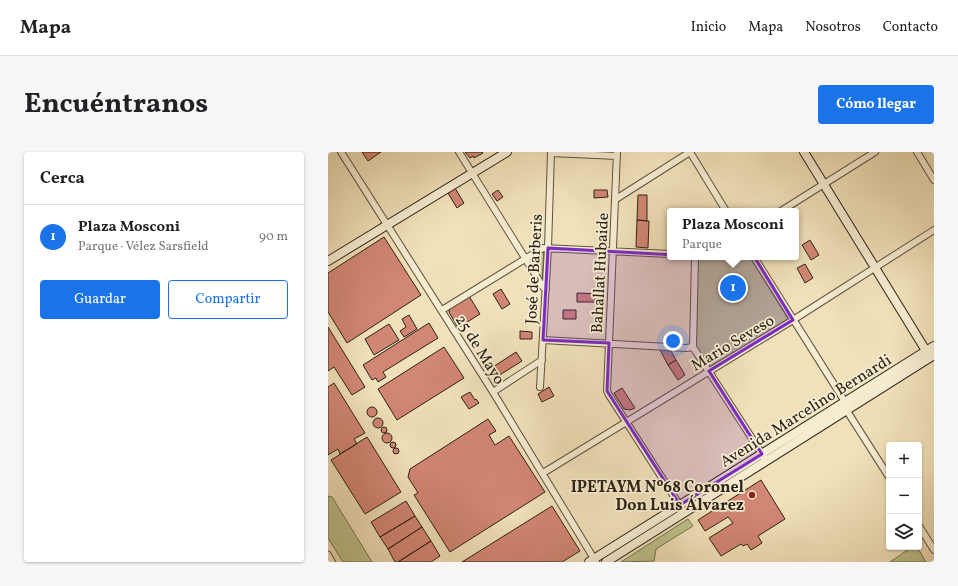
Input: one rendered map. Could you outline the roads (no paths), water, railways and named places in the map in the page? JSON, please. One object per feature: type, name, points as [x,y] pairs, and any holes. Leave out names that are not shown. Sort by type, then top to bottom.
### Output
[{"type":"main road","points":[[328,261],[507,152]]},
{"type":"main road","points":[[804,152],[930,354]]},
{"type":"main road","name":"Avenida Marcelino Bernardi","points":[[764,457],[848,410],[930,354],[934,346]]},
{"type":"main road","name":"Avenida Marcelino Bernardi","points":[[593,561],[682,509],[764,457],[845,402],[930,354]]},
{"type":"main road","name":"Avenida Marcelino Bernardi","points":[[606,562],[682,509]]},
{"type":"street","name":"25 de Mayo","points":[[341,152],[493,392],[543,474],[593,561]]},
{"type":"street","points":[[459,152],[546,289]]},
{"type":"street","points":[[551,152],[617,154]]},
{"type":"street","name":"José de Barberis","points":[[540,387],[548,248],[551,152]]},
{"type":"street","points":[[616,199],[690,152],[724,208]]},
{"type":"street","points":[[786,208],[875,152]]},
{"type":"street","points":[[917,152],[934,180]]},
{"type":"street","name":"Bahallat Hubaide","points":[[617,154],[607,386],[609,395],[626,422]]},
{"type":"street","name":"Mario Seveso","points":[[543,474],[793,320],[934,230]]},
{"type":"street","points":[[442,310],[541,249],[548,248],[667,254]]},
{"type":"street","points":[[695,260],[692,347],[764,457]]},
{"type":"street","points":[[756,260],[845,402],[848,410],[886,473]]},
{"type":"street","points":[[542,340],[686,348],[692,347]]},
{"type":"street","points":[[493,392],[542,360]]},
{"type":"street","points":[[626,422],[682,509]]},
{"type":"street","points":[[922,531],[934,550]]},
{"type":"street","points":[[328,555],[332,562]]},
{"type":"place","name":"Plaza Mosconi","points":[[733,288]]},
{"type":"place","name":"IPETAYM Nº68 Coronel Don Luis Álvarez","points":[[752,495]]}]
